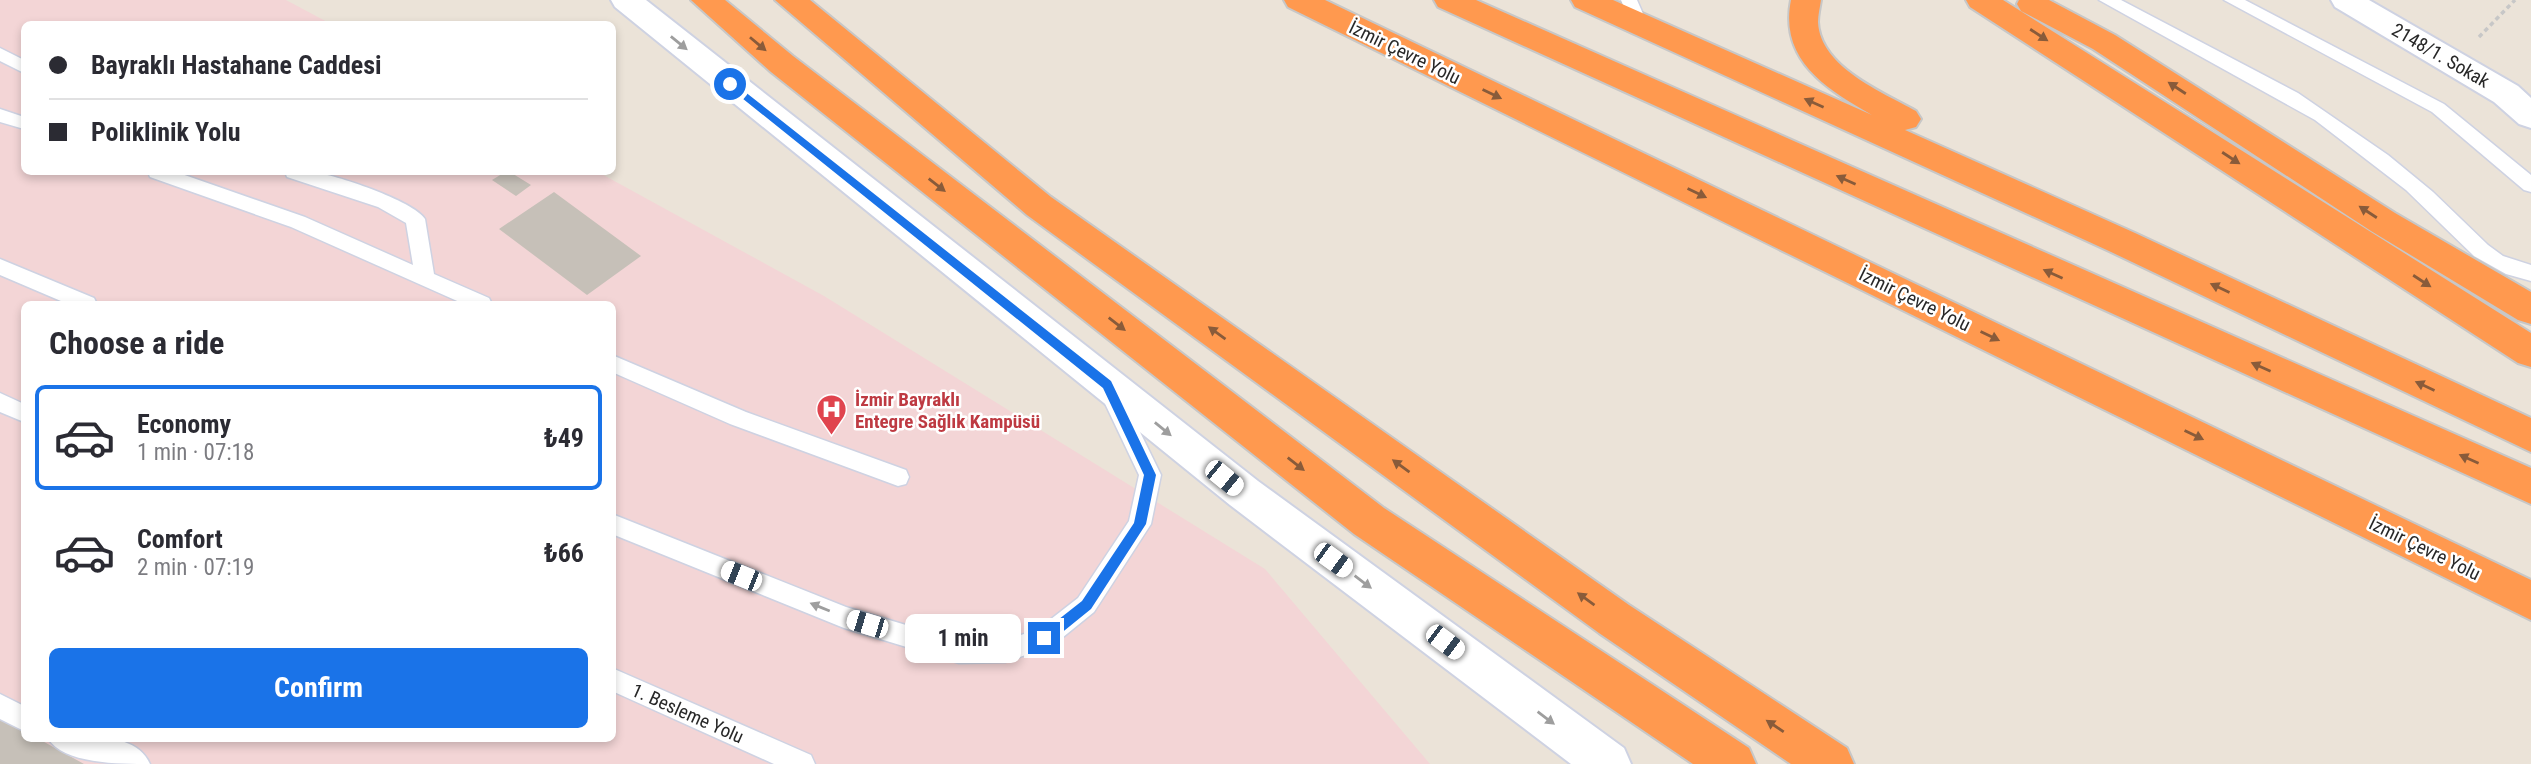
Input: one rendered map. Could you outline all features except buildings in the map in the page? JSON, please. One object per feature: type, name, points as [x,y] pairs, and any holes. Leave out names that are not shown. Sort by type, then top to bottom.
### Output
[{"type":"highway","points":[[706,0],[782,64],[1369,521],[1733,764]]},
{"type":"highway","points":[[790,0],[1039,206],[1614,619],[1831,764]]},
{"type":"highway","name":"İzmir Çevre Yolu","points":[[1299,0],[2531,601]]},
{"type":"highway","points":[[1449,0],[2531,487]]},
{"type":"highway","points":[[1586,0],[1633,12],[2531,436]]},
{"type":"highway","points":[[1805,0],[1802,10],[1803,32],[1815,57],[1845,85],[2122,242]]},
{"type":"highway","points":[[1981,0],[2531,352]]},
{"type":"highway","points":[[2025,0],[2104,41],[2383,222],[2531,310]]},
{"type":"street","points":[[626,0],[1244,493],[1608,764]]},
{"type":"street","name":"2148/1. Sokak","points":[[2346,0],[2506,94],[2531,116]]},
{"type":"lane","points":[[2107,0],[2241,68],[2350,135],[2418,190],[2480,250],[2522,272],[2531,272]]},
{"type":"lane","points":[[2232,0],[2438,108],[2531,185]]},
{"type":"lane","points":[[0,54],[21,65]]},
{"type":"lane","points":[[0,115],[21,122]]},
{"type":"lane","points":[[165,175],[298,222],[475,301]]},
{"type":"lane","points":[[303,175],[385,202],[415,219],[425,279]]},
{"type":"lane","points":[[0,267],[80,301]]},
{"type":"lane","points":[[616,365],[738,418],[898,477]]},
{"type":"lane","points":[[616,526],[844,617],[959,652],[1005,651],[1044,638],[1086,605],[1140,524],[1150,475],[1107,384]]},
{"type":"lane","points":[[0,402],[21,412]]},
{"type":"lane","name":"1. Besleme Yolu","points":[[616,680],[802,764]]},
{"type":"lane","points":[[0,691],[21,702]]},
{"type":"lane","points":[[0,706],[21,717]]},
{"type":"lane","points":[[67,742],[106,764]]},
{"type":"lane","points":[[97,742],[137,764]]},
{"type":"path","points":[[2454,62],[2515,0]]},
{"type":"shaded area","name":"İzmir Bayraklı Entegre Sağlık Kampüsü","points":[[0,0],[286,0],[325,21],[21,21],[21,175],[603,175],[824,296],[1265,569],[1430,764],[0,764]]},
{"type":"place","name":"İzmir Bayraklı Entegre Sağlık Kampüsü","points":[[832,437]]},
{"type":"route","points":[[730,84],[1107,384],[1150,475],[1140,524],[1086,605],[1044,638]]}]
